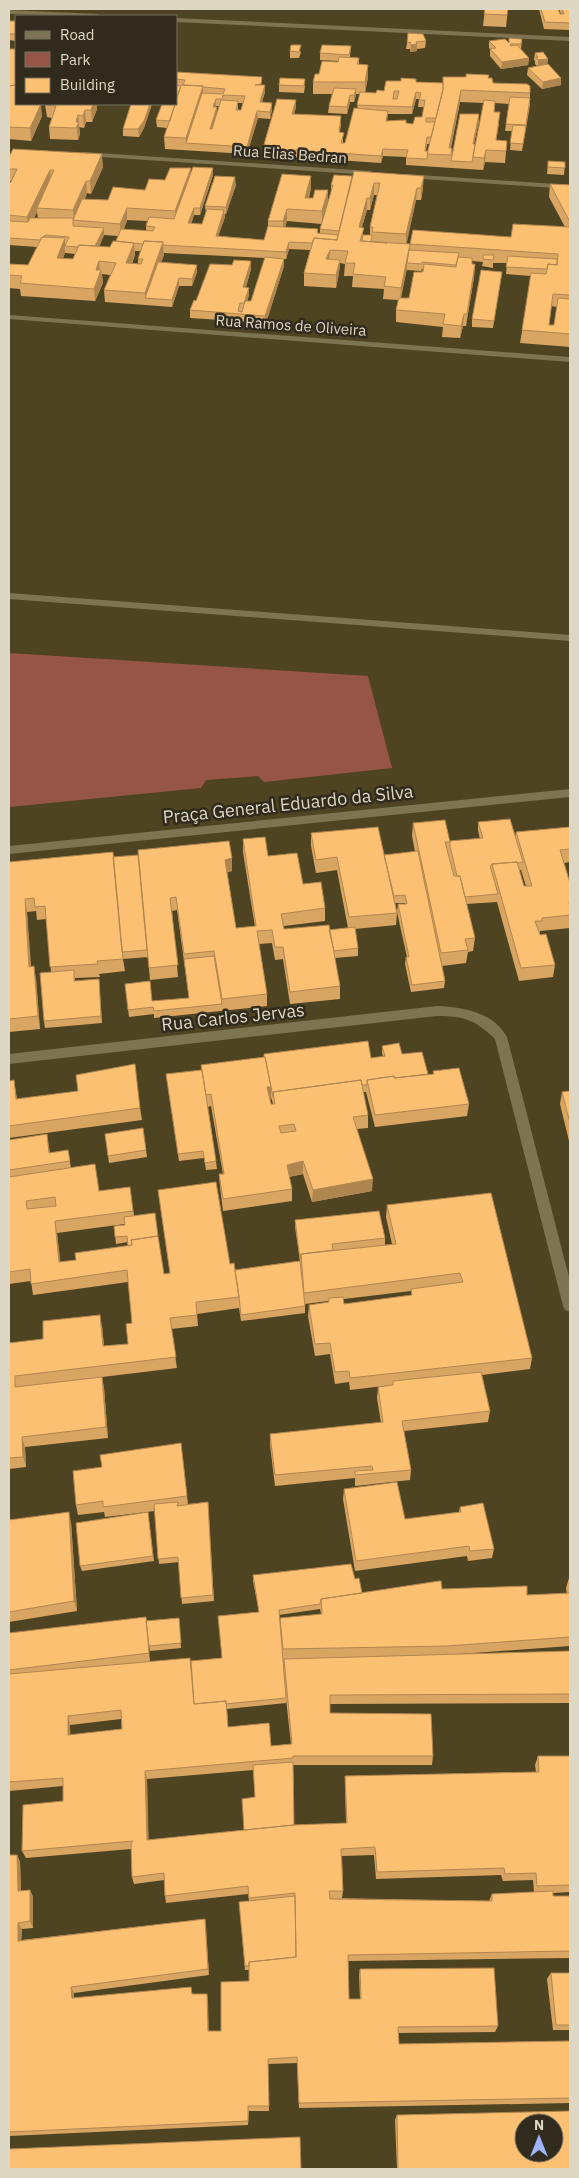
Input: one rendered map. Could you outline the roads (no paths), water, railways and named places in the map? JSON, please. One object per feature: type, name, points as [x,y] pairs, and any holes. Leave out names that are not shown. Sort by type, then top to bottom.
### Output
[{"type":"street","points":[[9,12],[76,15]]},
{"type":"street","points":[[178,20],[570,39]]},
{"type":"street","name":"Rua Elias Bedran","points":[[78,154],[375,174]]},
{"type":"street","points":[[404,176],[570,188]]},
{"type":"street","name":"Rua Ramos de Oliveira","points":[[9,317],[570,360]]},
{"type":"street","points":[[9,596],[570,638]]},
{"type":"street","name":"Praça General Eduardo da Silva","points":[[9,850],[570,794]]},
{"type":"street","name":"Rua Carlos Jervas","points":[[9,1060],[437,1011],[461,1011],[478,1017],[501,1037],[570,1306]]}]
